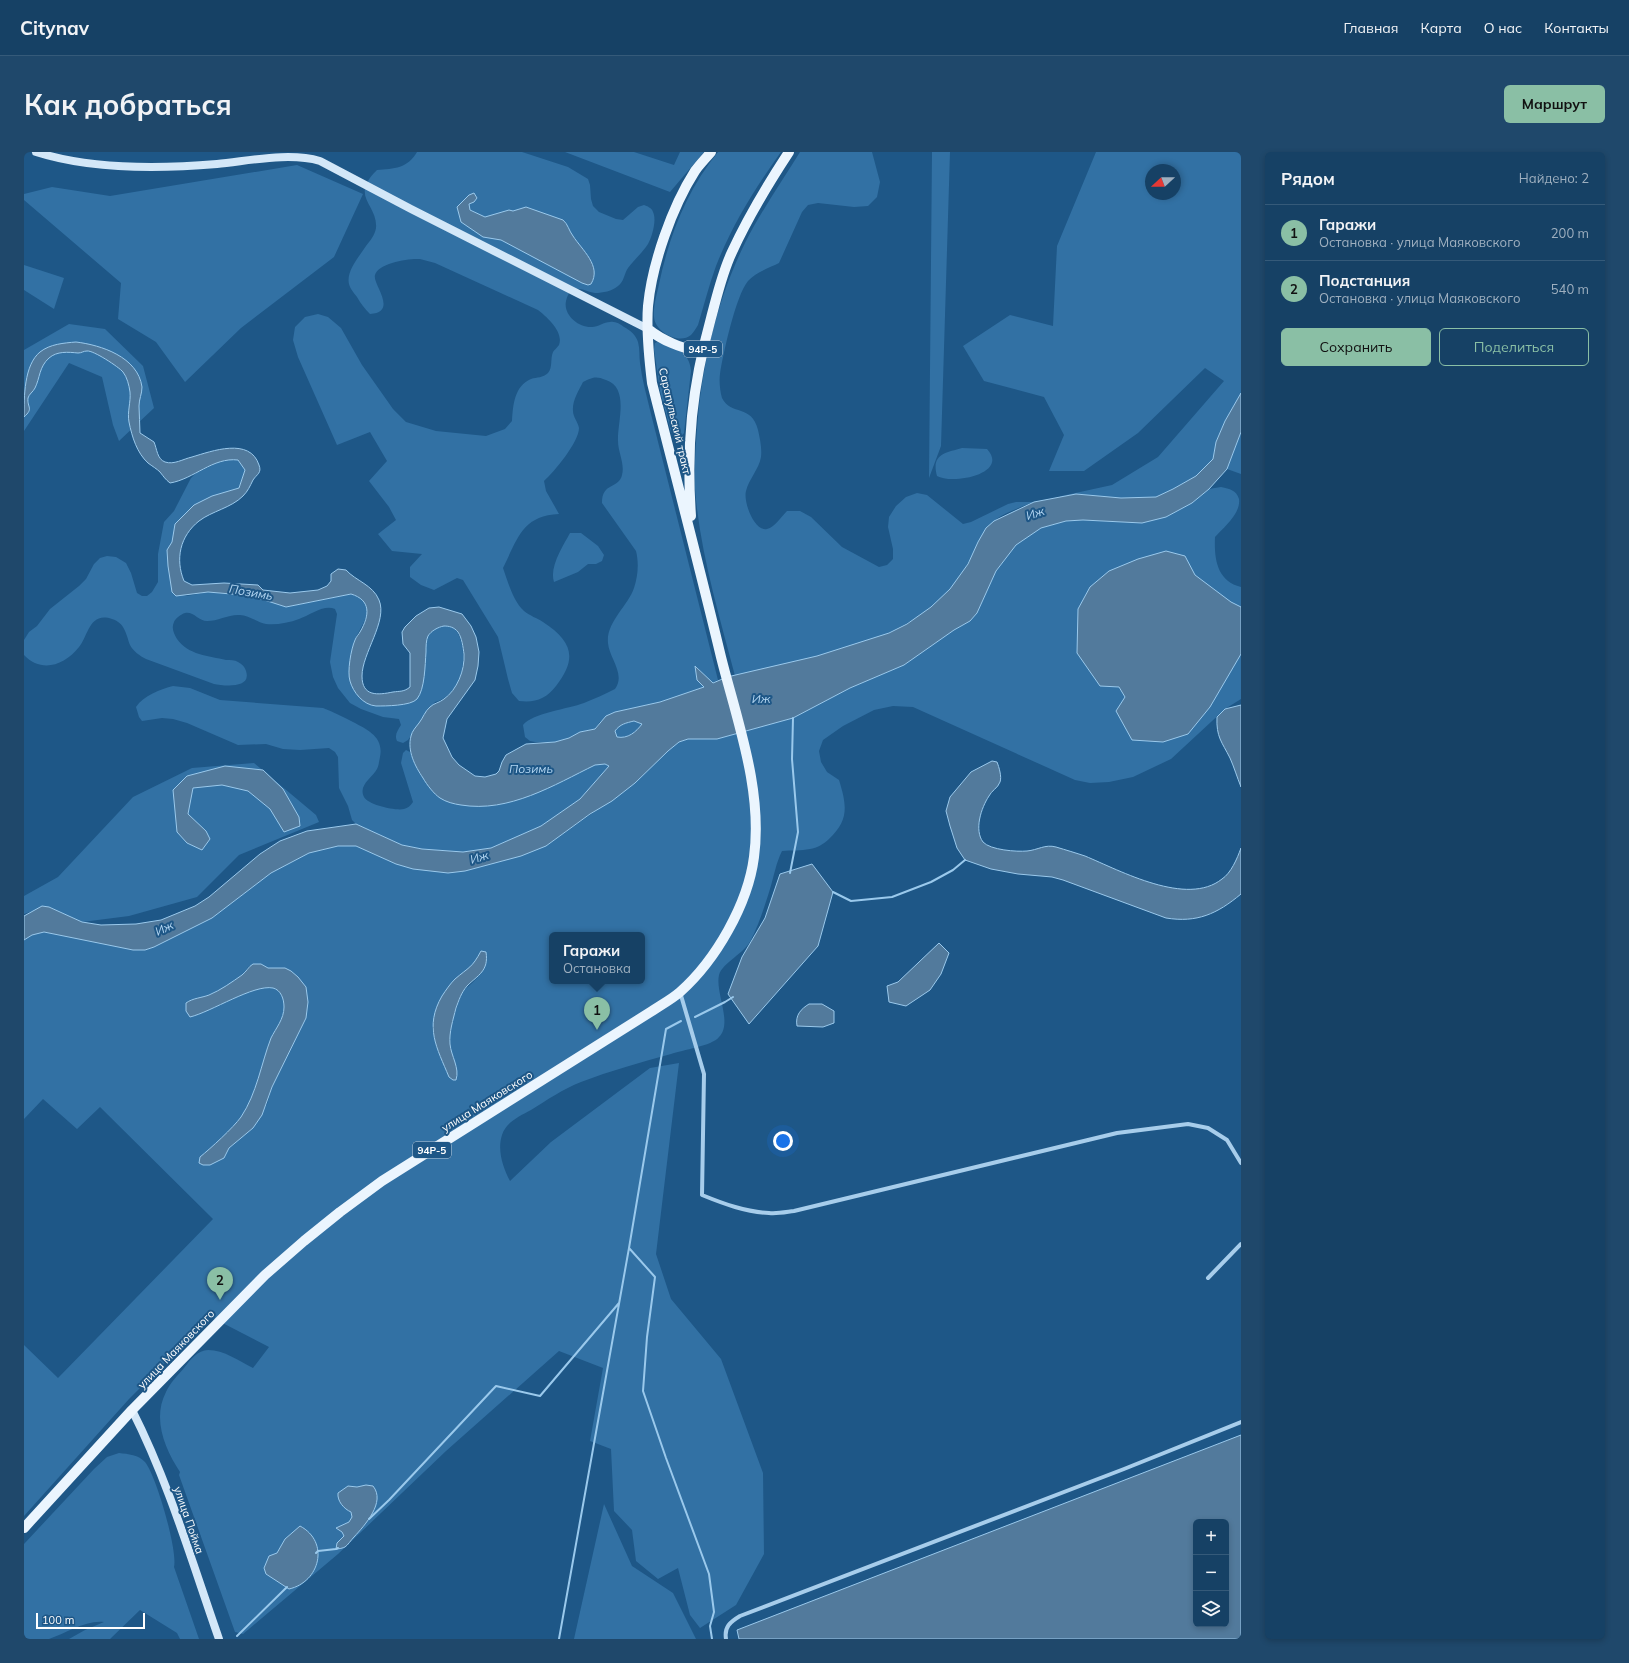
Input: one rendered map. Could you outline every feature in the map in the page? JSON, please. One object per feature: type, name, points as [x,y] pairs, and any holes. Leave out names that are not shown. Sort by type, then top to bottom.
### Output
[{"type":"main road","name":"Сарапульский тракт","points":[[711,152],[696,171],[679,200],[664,239],[654,272],[648,306],[649,361],[652,383],[699,563],[745,750]]},
{"type":"main road","name":"Сарапульский тракт","points":[[699,563],[691,516],[688,482],[689,441],[693,399],[701,353],[718,291],[731,253],[748,218],[789,152]]},
{"type":"main road","points":[[648,329],[659,338],[669,343],[701,353]]},
{"type":"main road","name":"улица Маяковского","points":[[24,1528],[132,1410],[265,1275],[304,1241],[340,1212],[382,1182],[680,992],[698,973],[726,937],[747,887],[754,858],[756,830],[753,792],[745,750]]},
{"type":"street","points":[[36,152],[69,160],[152,167],[179,167],[301,156],[320,161],[411,209],[648,329]]},
{"type":"street","points":[[680,992],[704,1074],[702,1195],[724,1204],[747,1210],[770,1213],[794,1211],[1117,1133],[1188,1124],[1208,1128],[1227,1140],[1241,1163]]},
{"type":"street","points":[[1208,1278],[1241,1244]]},
{"type":"street","name":"улица Пойма","points":[[132,1410],[149,1444],[163,1480],[219,1639]]},
{"type":"street","points":[[726,1639],[725,1633],[729,1622],[740,1616],[1117,1472],[1241,1422]]},
{"type":"shaded area","points":[[417,152],[522,152],[568,167],[588,179],[593,206],[599,212],[616,219],[623,220],[638,207],[644,205],[649,207],[652,211],[654,215],[654,224],[650,241],[628,268],[620,284],[613,289],[601,293],[574,289],[568,295],[566,306],[569,316],[577,323],[587,327],[592,327],[608,322],[616,322],[631,331],[637,339],[645,388],[718,680],[712,683],[696,666],[697,680],[704,687],[660,702],[615,712],[600,722],[595,729],[580,732],[569,738],[555,742],[535,742],[530,741],[525,737],[523,725],[534,717],[588,701],[615,689],[618,683],[618,672],[609,649],[608,635],[610,628],[634,588],[638,565],[636,551],[602,503],[605,492],[618,482],[623,471],[618,441],[621,407],[620,398],[618,390],[613,384],[606,380],[594,378],[583,382],[576,396],[573,407],[573,413],[579,428],[578,434],[571,449],[544,481],[546,491],[559,514],[537,519],[529,524],[518,538],[503,568],[511,591],[520,607],[526,613],[553,629],[566,643],[569,651],[567,667],[563,676],[556,686],[544,697],[535,701],[519,701],[512,693],[498,637],[463,580],[457,578],[434,590],[421,585],[410,577],[410,567],[422,554],[392,551],[378,534],[396,520],[389,507],[369,481],[387,461],[370,432],[337,445],[298,357],[293,340],[295,327],[305,317],[318,314],[328,317],[341,328],[362,365],[393,409],[406,422],[436,431],[486,436],[505,429],[512,421],[514,403],[518,391],[525,382],[544,376],[548,373],[553,352],[559,345],[560,340],[554,325],[538,310],[435,263],[420,259],[409,259],[394,262],[377,271],[375,279],[384,303],[383,308],[378,312],[370,314],[363,306],[350,288],[349,274],[375,233],[376,228],[373,213],[365,194],[365,187],[369,179],[377,170],[400,167],[409,161]]},
{"type":"shaded area","points":[[565,152],[634,152],[674,165],[680,152],[704,152],[670,192]]},
{"type":"shaded area","points":[[718,152],[781,152],[753,193],[729,236],[713,273],[698,325],[691,335],[686,338],[674,338],[659,328],[654,317],[655,300],[663,266],[674,231],[688,198],[697,182]]},
{"type":"shaded area","points":[[800,152],[872,152],[880,182],[877,197],[868,206],[854,207],[818,203],[808,205],[802,212],[779,263],[751,278],[743,288],[735,311],[724,353],[720,374],[720,386],[722,398],[726,403],[751,417],[758,430],[761,457],[746,491],[746,502],[750,515],[754,521],[762,529],[767,529],[775,524],[787,511],[800,511],[811,517],[842,547],[879,567],[887,565],[893,559],[893,549],[888,527],[889,517],[896,506],[906,497],[917,493],[927,495],[963,524],[971,522],[1008,504],[1016,502],[1034,502],[1007,513],[993,522],[982,537],[961,576],[952,587],[936,603],[911,621],[864,643],[812,658],[735,676],[711,583],[697,513],[695,462],[698,417],[708,350],[720,306],[735,264],[757,220]]},
{"type":"shaded area","points":[[932,152],[950,152],[941,446],[929,478]]},
{"type":"shaded area","points":[[1096,152],[1241,152],[1241,393],[1225,421],[1216,442],[1213,459],[1196,476],[1156,497],[1121,498],[1076,494],[1057,497],[1112,485],[1158,457],[1224,381],[1205,368],[1138,433],[1084,471],[1049,471],[1064,435],[1044,397],[984,381],[963,346],[1010,315],[1053,326],[1057,246]]},
{"type":"shaded area","points":[[297,165],[363,194],[334,257],[241,328],[185,382],[156,342],[118,319],[121,283],[24,200],[24,194],[52,187],[110,196]]},
{"type":"shaded area","points":[[24,265],[64,278],[54,309],[24,290]]},
{"type":"shaded area","points":[[69,324],[105,329],[143,366],[154,408],[119,441],[113,425],[102,377],[69,363],[24,431],[24,350]]},
{"type":"shaded area","points":[[657,342],[680,350],[688,359],[690,364],[691,371],[684,433],[680,438],[674,436],[671,432],[660,391],[654,349],[655,343]]},
{"type":"shaded area","points":[[1241,432],[1241,474],[1227,469]]},
{"type":"shaded area","points":[[962,448],[987,449],[992,458],[991,465],[985,471],[965,478],[954,479],[937,476],[936,463],[938,459],[945,453]]},
{"type":"shaded area","points":[[231,459],[238,460],[245,470],[239,488],[212,496],[184,515],[175,524],[172,542],[167,551],[172,592],[187,596],[208,592],[255,597],[286,607],[351,594],[360,598],[365,602],[367,613],[355,639],[349,670],[373,706],[401,705],[415,700],[422,687],[424,652],[427,638],[431,632],[437,628],[444,626],[453,627],[456,629],[462,647],[463,656],[460,676],[451,692],[444,698],[435,702],[408,740],[403,743],[397,741],[396,739],[396,735],[401,725],[399,719],[383,717],[361,709],[350,703],[338,688],[333,677],[330,662],[337,614],[335,609],[331,608],[322,609],[291,622],[274,624],[266,624],[240,615],[207,621],[204,621],[191,613],[183,614],[178,617],[173,624],[173,631],[177,639],[187,648],[193,652],[206,656],[235,661],[243,666],[246,670],[247,677],[245,681],[241,684],[230,686],[214,684],[146,659],[131,647],[120,623],[104,617],[98,619],[90,626],[82,643],[73,654],[59,663],[52,665],[38,664],[31,661],[24,655],[24,640],[29,632],[37,626],[50,609],[86,579],[94,564],[100,558],[107,556],[116,557],[126,563],[131,573],[137,593],[142,596],[147,596],[152,592],[158,582],[158,554],[164,522],[174,511],[191,478],[196,473],[221,461]]},
{"type":"shaded area","points":[[1221,487],[1230,489],[1239,499],[1239,505],[1234,515],[1227,525],[1215,537],[1215,553],[1216,561],[1222,574],[1227,580],[1241,587],[1241,699],[1225,709],[1171,759],[1133,777],[1109,782],[1090,783],[1075,780],[913,707],[893,706],[874,710],[843,726],[823,740],[819,751],[821,762],[827,772],[839,780],[845,805],[843,819],[836,832],[820,846],[807,850],[782,851],[762,914],[751,940],[744,950],[721,970],[719,975],[718,982],[724,1024],[723,1031],[719,1037],[704,1045],[626,1067],[574,1085],[514,1120],[504,1130],[500,1153],[510,1181],[551,1142],[650,1068],[679,1063],[656,1254],[671,1299],[721,1359],[763,1473],[764,1554],[736,1605],[700,1628],[690,1615],[678,1568],[658,1579],[636,1561],[632,1530],[614,1511],[611,1449],[590,1441],[603,1368],[559,1351],[446,1451],[338,1554],[243,1634],[235,1632],[179,1475],[180,1472],[165,1444],[160,1423],[160,1413],[162,1402],[170,1385],[194,1356],[204,1350],[214,1350],[231,1356],[253,1368],[269,1347],[211,1317],[129,1399],[24,1516],[24,1345],[58,1378],[213,1219],[100,1107],[77,1129],[43,1099],[24,1119],[24,940],[32,935],[44,932],[133,950],[145,950],[212,918],[271,873],[309,853],[338,846],[356,846],[396,864],[546,846],[635,783],[668,750],[679,742],[688,739],[717,739],[793,718],[850,688],[904,665],[954,630],[970,621],[977,613],[996,571],[1016,545],[1041,528],[1066,521],[1083,520],[1142,523],[1166,517],[1192,503],[1209,489]],"holes":[[[481,951],[481,967],[478,977],[462,993],[453,1019],[450,1040],[452,1054],[457,1070],[449,1077],[436,1045],[432,1028],[455,980],[475,964]],[[261,964],[268,968],[275,968],[308,1002],[306,1018],[272,1087],[267,1104],[253,1128],[229,1148],[224,1158],[200,1157],[233,1127],[246,1108],[255,1088],[271,1038],[283,1016],[284,1004],[283,998],[276,989],[265,988],[244,994],[190,1016],[197,998],[226,987],[239,977],[248,967]]]},
{"type":"shaded area","points":[[570,533],[581,533],[598,546],[604,555],[602,561],[596,564],[588,564],[578,572],[554,582],[553,570],[555,563]]},
{"type":"shaded area","points":[[173,686],[190,688],[220,700],[323,708],[364,728],[374,735],[380,744],[381,750],[378,768],[364,785],[364,797],[371,803],[389,808],[404,809],[409,807],[413,802],[401,763],[403,753],[406,750],[410,752],[414,762],[492,806],[532,794],[595,765],[605,764],[609,766],[580,799],[541,826],[491,848],[463,852],[422,849],[402,845],[356,824],[352,820],[348,806],[339,788],[338,757],[335,752],[329,748],[300,750],[283,749],[266,744],[238,745],[187,723],[173,719],[162,718],[142,721],[136,707],[139,703],[163,689]]},
{"type":"shaded area","points":[[634,721],[642,724],[637,730],[628,736],[616,737],[615,731],[621,725]]},
{"type":"shaded area","points":[[254,763],[316,815],[319,822],[239,855],[197,897],[129,916],[82,922],[49,907],[24,914],[24,896],[58,877],[133,797],[192,768]]},
{"type":"shaded area","points":[[119,1453],[133,1455],[140,1458],[145,1462],[150,1470],[165,1513],[173,1546],[174,1567],[199,1639],[180,1639],[177,1633],[140,1610],[110,1639],[69,1639],[104,1622],[97,1622],[83,1625],[49,1639],[24,1639],[24,1544],[94,1469],[107,1457]]},
{"type":"shaded area","points":[[604,1504],[632,1566],[673,1593],[696,1639],[574,1639]]},
{"type":"water","points":[[474,193],[477,198],[474,202],[469,204],[470,210],[485,217],[526,207],[563,220],[590,258],[594,271],[594,277],[591,284],[588,285],[582,283],[501,240],[483,237],[461,222],[457,207],[469,195]]},
{"type":"water","points":[[76,342],[96,346],[117,354],[134,368],[142,387],[139,401],[140,433],[154,442],[162,461],[168,463],[175,462],[230,448],[248,451],[254,456],[259,465],[259,472],[243,496],[233,504],[199,521],[187,534],[181,548],[180,556],[181,573],[184,581],[192,585],[224,583],[258,585],[263,590],[290,593],[318,590],[327,586],[331,581],[331,574],[338,569],[346,570],[373,591],[379,600],[381,608],[378,627],[366,657],[362,676],[365,688],[372,693],[377,694],[402,691],[410,687],[410,653],[403,644],[402,632],[416,616],[429,608],[439,607],[462,614],[471,626],[476,637],[479,652],[478,666],[475,680],[447,719],[443,738],[452,757],[459,765],[475,776],[485,777],[496,774],[499,771],[506,755],[526,744],[555,742],[569,738],[580,732],[595,729],[606,716],[615,712],[660,702],[704,687],[697,680],[695,666],[713,683],[727,677],[817,656],[889,633],[907,624],[931,607],[950,589],[968,564],[986,528],[994,521],[1034,502],[1076,494],[1121,498],[1156,497],[1173,489],[1196,476],[1213,459],[1216,442],[1225,421],[1241,393],[1241,432],[1227,469],[1209,489],[1192,503],[1166,517],[1142,523],[1083,520],[1066,521],[1041,528],[1016,545],[996,571],[977,613],[970,621],[954,630],[904,665],[850,688],[793,718],[717,739],[688,739],[679,742],[635,783],[612,801],[590,814],[546,846],[521,856],[465,871],[448,873],[413,869],[396,864],[356,846],[338,846],[309,853],[271,873],[212,918],[154,947],[145,950],[133,950],[44,932],[32,935],[24,940],[24,916],[42,906],[49,907],[82,922],[101,925],[136,924],[161,920],[195,906],[209,897],[260,854],[280,841],[307,831],[356,824],[402,845],[422,849],[463,852],[491,848],[541,826],[580,799],[609,766],[605,764],[595,765],[531,796],[496,805],[461,805],[447,802],[433,792],[426,784],[412,758],[410,742],[412,732],[427,710],[449,695],[462,673],[464,654],[460,637],[455,629],[444,626],[437,628],[429,634],[426,644],[425,670],[422,689],[417,699],[404,704],[376,706],[363,701],[359,697],[351,685],[349,677],[352,649],[355,639],[360,633],[366,620],[367,614],[365,604],[358,597],[351,594],[286,607],[255,597],[231,594],[208,592],[176,596],[172,592],[167,550],[172,542],[175,524],[194,505],[212,496],[239,488],[245,470],[238,460],[229,460],[212,465],[179,481],[170,483],[160,472],[144,459],[136,444],[129,422],[128,414],[130,392],[128,381],[124,374],[111,363],[90,351],[81,353],[59,353],[46,361],[41,369],[37,384],[28,398],[29,412],[24,417],[26,382],[31,365],[35,358],[40,352],[48,347],[57,344]],"holes":[[[634,721],[642,724],[637,730],[628,736],[617,737],[615,731],[621,725]]]},
{"type":"water","points":[[1166,551],[1185,556],[1195,575],[1231,602],[1241,607],[1241,654],[1210,707],[1188,734],[1163,742],[1132,740],[1116,711],[1125,697],[1119,687],[1100,686],[1077,653],[1078,609],[1090,587],[1109,571],[1138,559]]},
{"type":"water","points":[[1241,705],[1241,787],[1230,758],[1220,739],[1217,730],[1217,717],[1225,709]]},
{"type":"water","points":[[992,761],[997,762],[1001,780],[990,794],[981,813],[979,831],[980,837],[986,845],[997,849],[1017,851],[1027,851],[1052,846],[1085,856],[1154,884],[1173,888],[1191,889],[1208,887],[1222,879],[1228,873],[1238,857],[1241,848],[1241,894],[1215,912],[1197,918],[1166,918],[1063,880],[1052,877],[1018,874],[991,869],[965,860],[957,848],[946,811],[950,797],[971,772]]},
{"type":"water","points":[[225,766],[263,770],[283,789],[299,817],[300,826],[284,832],[270,809],[248,791],[222,785],[193,788],[188,814],[206,831],[210,839],[202,850],[187,843],[177,832],[173,790],[187,776]]},
{"type":"water","points":[[812,864],[833,892],[818,946],[749,1024],[728,994],[742,957],[765,918],[780,874]]},
{"type":"water","points":[[939,943],[949,953],[941,974],[930,990],[906,1006],[889,1002],[887,986],[898,982]]},
{"type":"water","points":[[481,951],[486,952],[486,964],[482,972],[463,991],[456,1008],[450,1035],[450,1044],[457,1071],[456,1080],[453,1080],[449,1077],[437,1047],[433,1028],[434,1018],[442,996],[455,979],[473,964]]},
{"type":"water","points":[[253,964],[261,964],[268,968],[285,968],[298,977],[306,987],[308,1002],[306,1018],[272,1087],[262,1115],[253,1128],[229,1148],[224,1158],[210,1165],[203,1165],[199,1163],[200,1157],[233,1127],[246,1108],[255,1088],[271,1038],[283,1016],[284,1004],[282,995],[273,988],[255,990],[190,1017],[186,1011],[186,1003],[209,995],[222,988],[242,975]]},
{"type":"water","points":[[809,1004],[822,1004],[834,1011],[834,1023],[823,1027],[797,1026],[799,1013]]},
{"type":"water","points":[[1241,1435],[1241,1639],[739,1639],[737,1630]]},
{"type":"water","points":[[366,1485],[373,1486],[376,1492],[376,1506],[368,1520],[347,1545],[343,1548],[336,1549],[337,1543],[344,1536],[342,1532],[336,1528],[349,1522],[352,1517],[351,1512],[340,1502],[338,1493],[348,1486],[357,1487]]},
{"type":"water","points":[[300,1526],[309,1533],[315,1542],[318,1551],[317,1561],[314,1570],[308,1578],[300,1585],[289,1589],[266,1574],[264,1568],[269,1556],[277,1553],[285,1539]]},
{"type":"waterway","points":[[790,873],[798,832],[792,759],[793,718]]},
{"type":"waterway","points":[[833,892],[851,901],[892,897],[931,882],[953,870],[965,860]]},
{"type":"waterway","points":[[695,1017],[733,997]]},
{"type":"waterway","points":[[559,1639],[629,1248],[666,1029],[681,1021]]},
{"type":"waterway","points":[[629,1248],[655,1277],[647,1337],[643,1391],[709,1574],[714,1612],[710,1626],[712,1639]]},
{"type":"waterway","points":[[369,1519],[389,1500],[496,1386],[540,1396],[619,1303]]},
{"type":"waterway","points":[[316,1553],[318,1551],[338,1548]]},
{"type":"waterway","points":[[237,1636],[287,1587]]},
{"type":"place","name":"Гаражи","points":[[597,1030]]},
{"type":"place","name":"Подстанция","points":[[220,1300]]},
{"type":"water label","name":"Иж","points":[[1035,513]]},
{"type":"water label","name":"Позимь","points":[[251,592]]},
{"type":"water label","name":"Иж","points":[[761,698]]},
{"type":"water label","name":"Позимь","points":[[531,768]]},
{"type":"water label","name":"Иж","points":[[479,857]]},
{"type":"water label","name":"Иж","points":[[164,928]]}]
